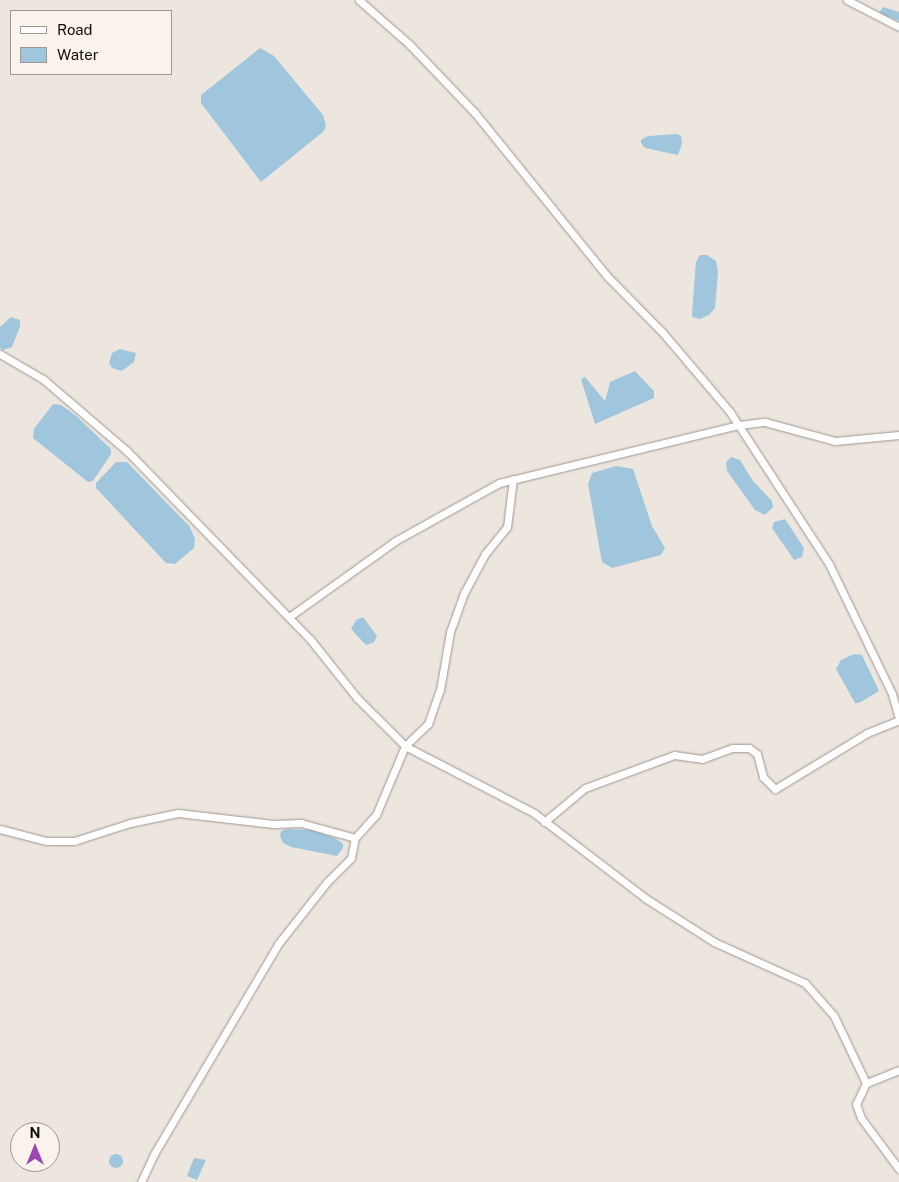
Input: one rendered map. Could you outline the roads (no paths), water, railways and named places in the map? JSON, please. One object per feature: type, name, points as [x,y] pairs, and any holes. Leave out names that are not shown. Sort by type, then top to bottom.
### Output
[{"type":"street","points":[[359,0],[410,45],[475,114],[606,275],[662,332],[739,425],[829,564],[892,694],[899,719],[868,733],[775,789],[763,777],[757,754],[749,748],[732,748],[702,759],[674,755],[585,788],[544,822]]},
{"type":"street","points":[[847,0],[899,27]]},
{"type":"street","points":[[0,354],[43,379],[127,451],[289,617],[357,698],[406,746],[502,794],[544,822],[645,898],[714,942],[805,983],[834,1016],[866,1084]]},
{"type":"street","points":[[289,617],[395,541],[499,483],[739,425],[765,422],[835,441],[899,435]]},
{"type":"street","points":[[141,1182],[154,1154],[278,944],[327,882],[351,858],[355,838],[376,815],[406,746],[428,724],[440,690],[450,632],[472,576],[507,527],[513,479]]},
{"type":"street","points":[[0,829],[46,841],[74,841],[130,823],[178,813],[273,824],[301,823],[355,838]]},
{"type":"street","points":[[899,1072],[866,1084],[856,1104],[861,1118],[899,1169]]},
{"type":"water","points":[[883,7],[899,12],[899,21],[879,13]]},
{"type":"water","points":[[260,48],[274,56],[323,115],[326,125],[324,131],[261,182],[201,103],[201,95]]},
{"type":"water","points":[[677,134],[681,136],[682,143],[678,155],[645,148],[641,143],[641,140],[648,136]]},
{"type":"water","points":[[700,255],[707,255],[716,261],[718,272],[715,308],[709,315],[700,319],[692,317],[692,313],[696,262]]},
{"type":"water","points":[[11,317],[20,320],[20,326],[12,347],[3,350],[0,348],[0,327]]},
{"type":"water","points":[[120,349],[136,353],[134,362],[122,371],[112,368],[109,363],[112,353]]},
{"type":"water","points":[[635,371],[654,391],[654,398],[595,424],[581,379],[585,377],[605,401],[610,382]]},
{"type":"water","points":[[53,404],[61,405],[75,415],[111,449],[111,454],[93,481],[88,482],[33,438],[34,429]]},
{"type":"water","points":[[731,457],[740,460],[753,481],[772,501],[773,507],[765,515],[755,510],[727,471],[726,462]]},
{"type":"water","points":[[116,462],[127,462],[190,527],[195,539],[194,548],[175,564],[166,563],[96,488],[96,483]]},
{"type":"water","points":[[616,466],[633,469],[652,526],[665,548],[661,555],[612,568],[602,562],[588,484],[592,473]]},
{"type":"water","points":[[785,519],[804,548],[802,557],[794,560],[772,528],[774,522]]},
{"type":"water","points":[[363,617],[377,636],[374,642],[366,645],[351,629],[356,620]]},
{"type":"water","points":[[854,654],[862,655],[879,691],[859,703],[855,703],[836,669],[841,660]]},
{"type":"water","points":[[287,829],[311,830],[335,838],[343,844],[343,848],[337,856],[291,847],[283,843],[280,836],[281,831]]},
{"type":"water","points":[[113,1154],[119,1154],[123,1161],[119,1168],[113,1168],[109,1164],[109,1158]]},
{"type":"water","points":[[194,1158],[206,1160],[197,1180],[187,1176]]}]
